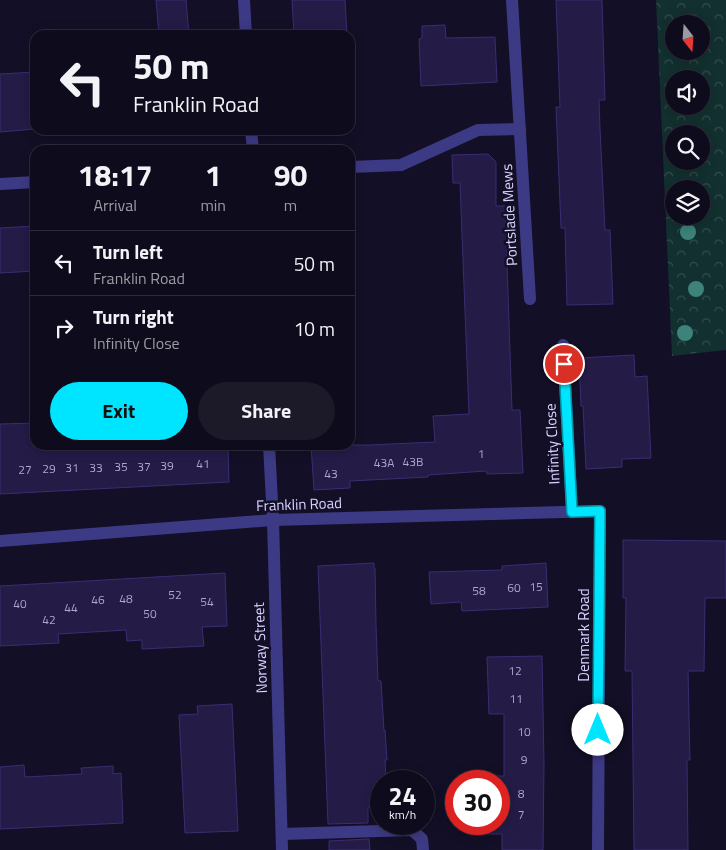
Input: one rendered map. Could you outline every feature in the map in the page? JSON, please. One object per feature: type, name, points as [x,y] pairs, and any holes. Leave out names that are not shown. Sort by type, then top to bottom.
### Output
[{"type":"street","points":[[244,0],[246,30]]},
{"type":"street","name":"Portslade Mews","points":[[512,0],[530,299]]},
{"type":"street","points":[[355,166],[401,164],[478,130],[520,129]]},
{"type":"street","points":[[0,184],[30,182]]},
{"type":"street","name":"Infinity Close","points":[[563,345],[572,512]]},
{"type":"street","name":"Norway Street","points":[[269,450],[273,520],[282,850]]},
{"type":"street","name":"Franklin Road","points":[[0,541],[273,520],[600,511]]},
{"type":"street","name":"Denmark Road","points":[[598,850],[600,511]]},
{"type":"street","points":[[282,834],[412,830],[422,839],[423,850]]},
{"type":"green space","points":[[656,0],[726,0],[726,350],[672,356],[666,225],[710,225],[710,180],[665,180],[665,200]]},
{"type":"building","points":[[156,0],[186,0],[189,30],[159,30]]},
{"type":"building","points":[[292,0],[345,0],[347,30],[294,30]]},
{"type":"building","points":[[556,0],[602,0],[605,100],[599,100],[600,129],[605,230],[610,230],[613,304],[567,305],[565,228],[561,228],[556,107],[560,107]]},
{"type":"building","points":[[445,25],[446,38],[495,37],[497,82],[421,86],[419,39],[422,38],[422,26]]},
{"type":"building","points":[[30,72],[30,129],[0,132],[0,74]]},
{"type":"building","points":[[488,154],[496,162],[496,206],[505,206],[512,410],[520,410],[523,473],[487,474],[486,471],[428,475],[428,477],[350,481],[350,488],[314,490],[311,450],[355,450],[355,445],[435,442],[433,416],[469,414],[460,183],[453,183],[452,155]]},
{"type":"building","points":[[30,226],[30,271],[0,273],[0,228]]},
{"type":"building","points":[[634,355],[635,377],[647,376],[651,458],[622,459],[622,467],[586,469],[579,358]]},
{"type":"building","points":[[30,423],[30,450],[228,450],[229,482],[0,494],[0,424]]},
{"type":"building","points":[[623,540],[726,541],[726,598],[705,598],[704,671],[688,671],[690,760],[687,760],[688,850],[634,850],[632,671],[625,671],[626,598],[623,598]]},
{"type":"building","points":[[374,563],[375,568],[378,681],[381,681],[387,760],[385,760],[385,770],[370,770],[368,823],[328,824],[318,566]]},
{"type":"building","points":[[546,563],[548,607],[462,611],[461,602],[431,604],[429,572],[502,570],[502,566]]},
{"type":"building","points":[[225,573],[227,626],[202,627],[204,646],[142,649],[142,640],[127,641],[126,630],[58,634],[59,643],[0,646],[0,586]]},
{"type":"building","points":[[542,656],[543,850],[502,850],[502,835],[510,835],[510,770],[504,770],[504,714],[489,714],[487,657]]},
{"type":"building","points":[[232,704],[238,831],[185,833],[179,715],[198,714],[197,706]]},
{"type":"building","points":[[24,765],[25,777],[82,774],[81,768],[113,766],[113,774],[121,773],[123,823],[0,829],[0,767]]},
{"type":"building","points":[[369,839],[370,850],[329,850],[329,841]]},
{"type":"route","points":[[564,364],[572,512],[600,511],[598,730]]}]
